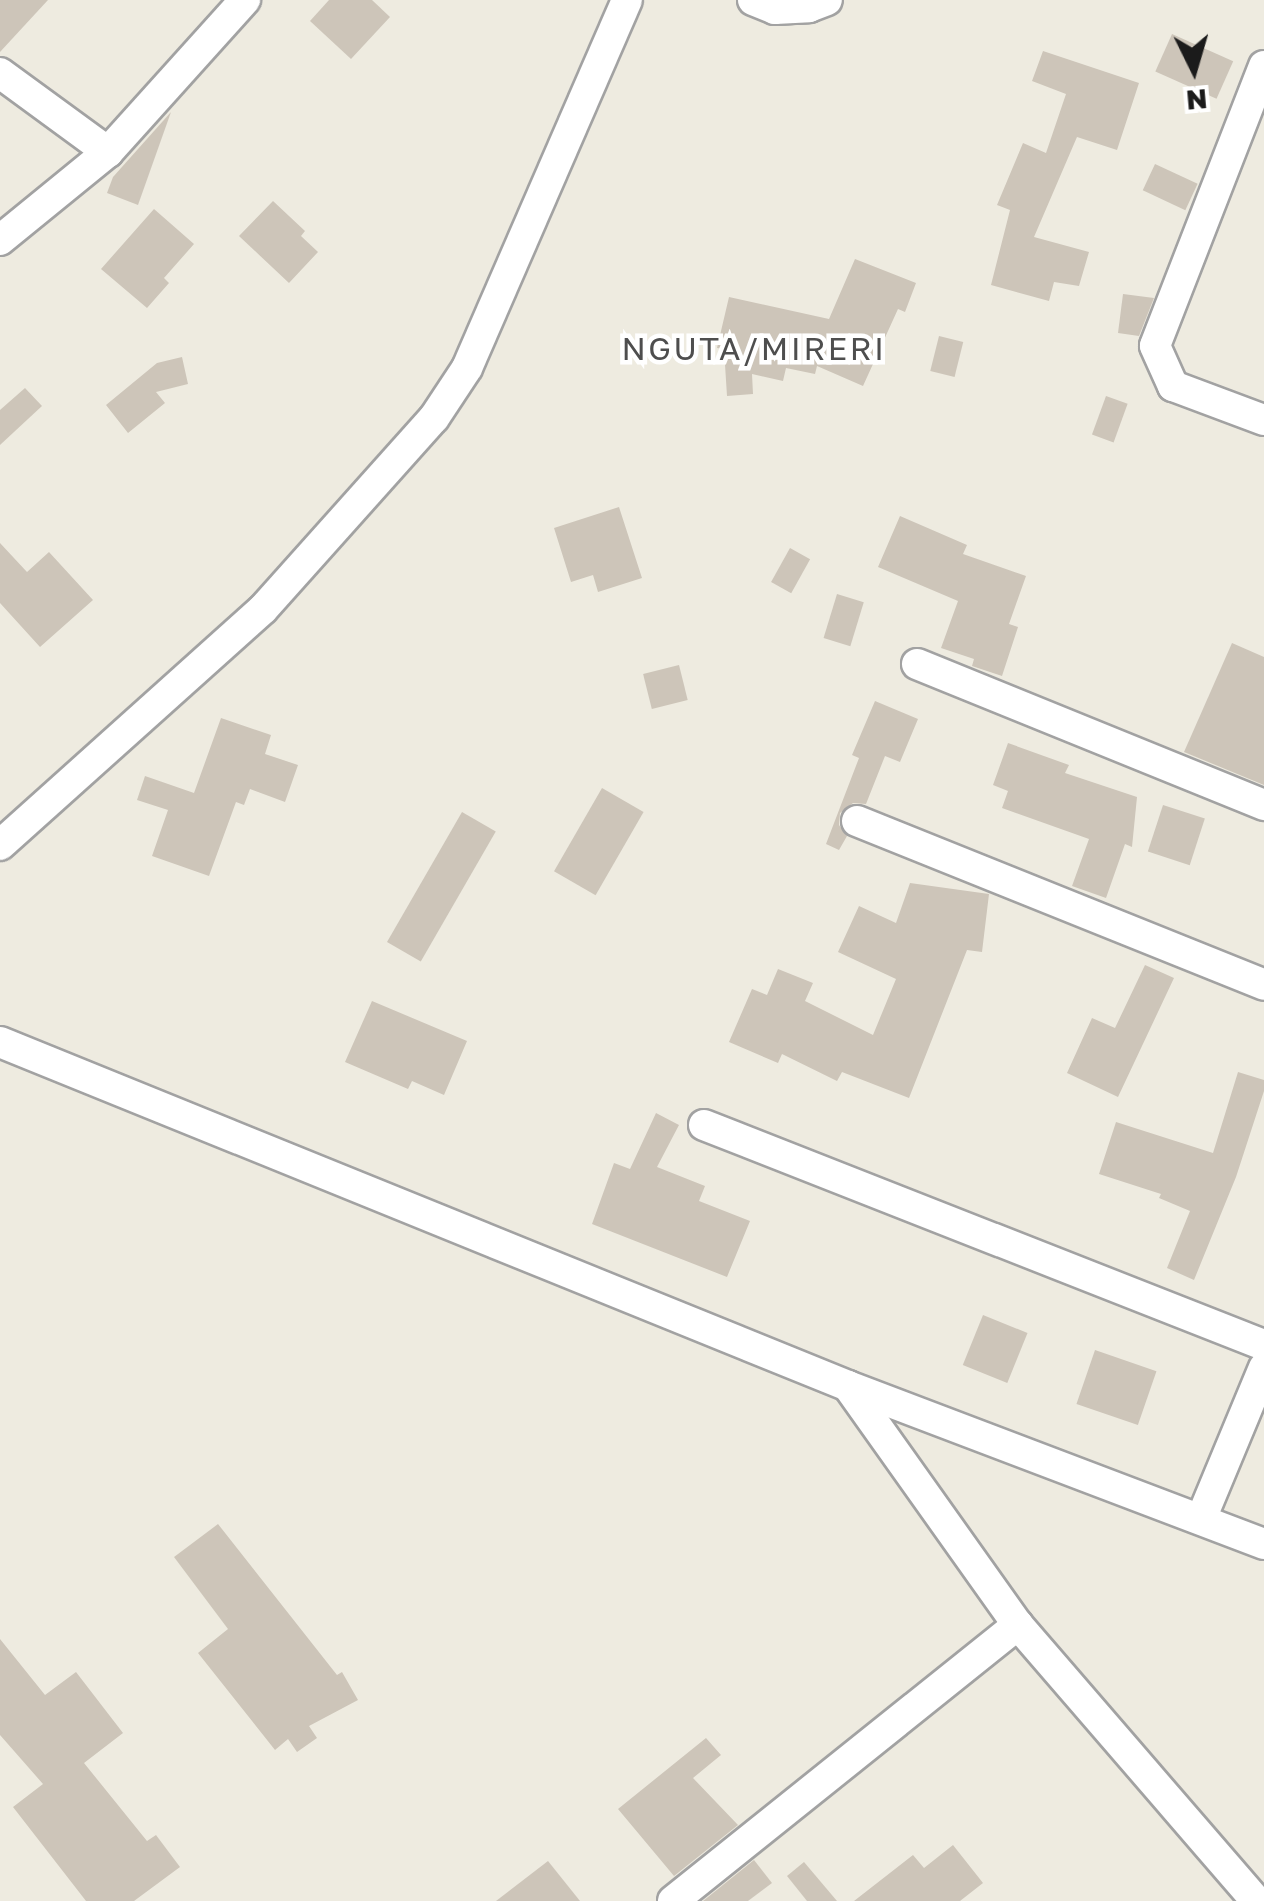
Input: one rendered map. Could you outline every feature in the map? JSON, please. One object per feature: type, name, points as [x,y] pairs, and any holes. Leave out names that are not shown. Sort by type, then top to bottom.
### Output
[{"type":"street","points":[[0,240],[108,152],[245,0]]},
{"type":"street","points":[[0,845],[263,609],[434,418],[468,368],[627,0]]},
{"type":"street","points":[[753,0],[775,8],[809,7],[826,0]]},
{"type":"street","points":[[1264,66],[1155,346],[1174,386],[1264,420]]},
{"type":"street","points":[[0,73],[108,152]]},
{"type":"street","points":[[916,664],[1264,805]]},
{"type":"street","points":[[857,820],[1264,985]]},
{"type":"street","points":[[0,1042],[848,1386],[1264,1544]]},
{"type":"street","points":[[704,1125],[1264,1345]]},
{"type":"street","points":[[1201,1519],[1264,1368]]},
{"type":"street","points":[[848,1386],[1018,1625],[1256,1901]]},
{"type":"street","points":[[672,1901],[1018,1625]]},
{"type":"building","points":[[0,0],[48,0],[0,52]]},
{"type":"building","points":[[329,0],[372,0],[390,17],[351,59],[310,21]]},
{"type":"building","points":[[1172,34],[1233,61],[1217,99],[1155,71]]},
{"type":"building","points":[[1043,51],[1139,83],[1117,150],[1077,137],[1034,237],[1089,252],[1079,286],[1054,282],[1049,301],[991,285],[1010,210],[997,205],[1023,143],[1046,153],[1066,94],[1032,81]]},
{"type":"building","points":[[171,112],[138,205],[107,193],[113,177]]},
{"type":"building","points":[[1155,164],[1198,184],[1185,210],[1143,190]]},
{"type":"building","points":[[273,201],[305,231],[301,236],[318,252],[289,283],[239,236]]},
{"type":"building","points":[[154,209],[194,244],[164,278],[169,283],[147,308],[101,269]]},
{"type":"building","points":[[855,259],[916,283],[905,312],[898,309],[863,386],[817,366],[815,374],[786,368],[783,381],[752,374],[753,394],[727,396],[724,349],[717,348],[729,297],[829,319]]},
{"type":"building","points":[[1123,294],[1154,298],[1139,336],[1118,333]]},
{"type":"building","points":[[939,336],[963,342],[955,377],[930,371]]},
{"type":"building","points":[[182,357],[188,384],[156,392],[165,403],[128,433],[106,405],[157,363]]},
{"type":"building","points":[[25,388],[42,406],[0,445],[0,410]]},
{"type":"building","points":[[1106,396],[1128,404],[1114,442],[1092,435]]},
{"type":"building","points":[[619,507],[642,578],[598,592],[593,575],[571,582],[554,528]]},
{"type":"building","points":[[900,516],[967,545],[963,554],[1026,576],[1009,624],[1018,627],[1002,676],[972,666],[974,659],[941,648],[958,601],[878,567]]},
{"type":"building","points":[[0,543],[27,572],[49,552],[93,600],[40,647],[0,603]]},
{"type":"building","points":[[790,548],[810,559],[791,593],[771,582]]},
{"type":"building","points":[[837,594],[864,602],[850,646],[824,638]]},
{"type":"building","points":[[1232,643],[1264,657],[1264,785],[1184,752]]},
{"type":"building","points":[[679,665],[688,700],[652,709],[643,674]]},
{"type":"building","points":[[875,701],[918,719],[900,762],[885,756],[866,804],[853,803],[840,813],[839,825],[847,836],[839,850],[826,844],[859,758],[852,755]]},
{"type":"building","points":[[221,718],[271,735],[265,754],[298,765],[285,802],[250,789],[244,805],[236,802],[209,876],[152,856],[168,810],[137,800],[145,776],[194,793]]},
{"type":"building","points":[[1008,743],[1069,765],[1065,773],[1137,797],[1132,847],[1125,844],[1106,898],[1072,886],[1089,839],[1002,808],[1008,791],[993,785]]},
{"type":"building","points":[[602,788],[644,812],[596,895],[554,871]]},
{"type":"building","points":[[1163,805],[1205,819],[1190,865],[1148,852]]},
{"type":"building","points":[[462,812],[496,832],[421,961],[387,942]]},
{"type":"building","points":[[910,883],[989,894],[982,952],[967,950],[909,1098],[842,1072],[837,1081],[782,1054],[778,1063],[729,1042],[752,989],[767,995],[778,969],[813,983],[805,1001],[873,1035],[896,979],[838,952],[859,906],[896,923]]},
{"type":"building","points":[[1145,965],[1174,978],[1118,1097],[1067,1073],[1092,1018],[1115,1028]]},
{"type":"building","points":[[372,1001],[467,1041],[444,1095],[412,1081],[408,1089],[345,1062]]},
{"type":"building","points":[[1238,1072],[1264,1080],[1264,1091],[1236,1177],[1194,1280],[1167,1268],[1190,1211],[1159,1198],[1161,1194],[1099,1174],[1116,1122],[1213,1153]]},
{"type":"building","points":[[656,1113],[679,1125],[657,1167],[705,1186],[699,1201],[750,1221],[727,1277],[592,1224],[614,1163],[630,1169]]},
{"type":"building","points":[[983,1315],[1028,1333],[1007,1383],[963,1365]]},
{"type":"building","points":[[1095,1350],[1156,1371],[1138,1425],[1076,1404]]},
{"type":"building","points":[[218,1524],[337,1675],[342,1672],[358,1700],[309,1726],[317,1738],[297,1752],[288,1739],[275,1750],[198,1653],[228,1629],[174,1557]]},
{"type":"building","points":[[0,1639],[45,1695],[76,1672],[123,1733],[84,1763],[147,1841],[156,1835],[180,1867],[134,1901],[86,1901],[13,1807],[43,1784],[0,1735]]},
{"type":"building","points":[[706,1738],[721,1755],[693,1778],[738,1825],[674,1876],[618,1809]]},
{"type":"building","points":[[953,1845],[983,1883],[960,1901],[854,1901],[913,1855],[924,1868]]},
{"type":"building","points":[[754,1860],[772,1883],[748,1901],[703,1901]]},
{"type":"building","points":[[548,1861],[580,1901],[496,1901]]},
{"type":"building","points":[[804,1862],[837,1901],[807,1901],[787,1876]]},
{"type":"district","name":"NGUTA/MIRERI","points":[[754,348]]}]
